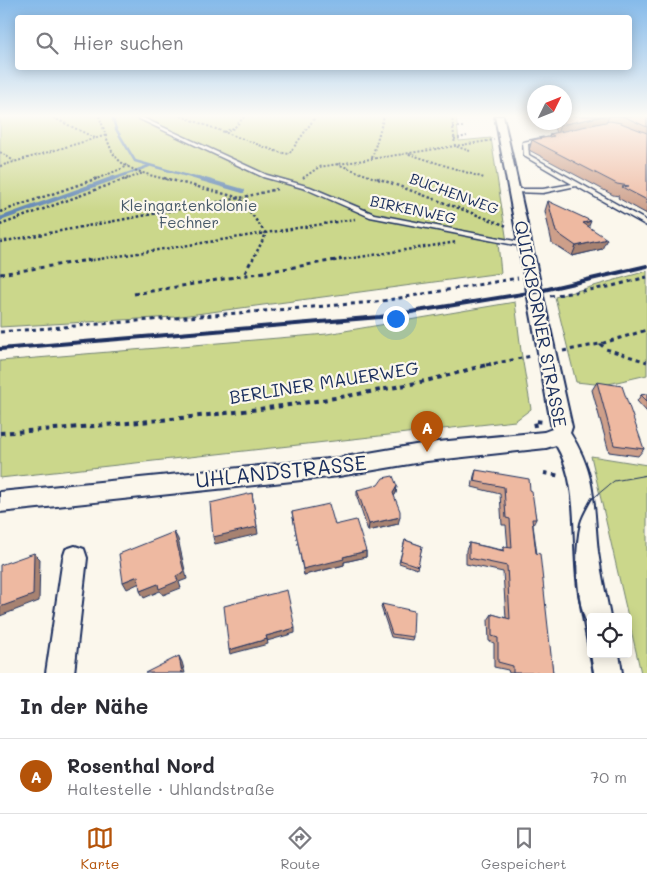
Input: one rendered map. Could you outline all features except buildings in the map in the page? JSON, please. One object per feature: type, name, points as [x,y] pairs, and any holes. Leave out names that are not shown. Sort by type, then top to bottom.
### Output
[{"type":"street","name":"QUICKBORNER STRASSE","points":[[506,147],[562,427],[560,434],[576,460],[582,486],[585,550],[596,613]]},
{"type":"street","name":"UHLANDSTRASSE","points":[[0,502],[348,466],[413,454],[546,440],[560,434]]},
{"type":"street","points":[[60,673],[75,558]]},
{"type":"street","points":[[606,658],[608,673]]},
{"type":"lane","name":"BIRKENWEG","points":[[203,147],[265,176],[294,183],[372,216],[525,245]]},
{"type":"lane","points":[[526,147],[527,156],[575,185],[647,224]]},
{"type":"lane","points":[[515,191],[543,192],[575,185]]},
{"type":"path","points":[[0,166],[64,147]]},
{"type":"path","points":[[111,147],[114,154],[128,166],[143,173],[240,198],[266,234]]},
{"type":"path","points":[[266,147],[289,154],[294,147]]},
{"type":"path","points":[[372,158],[375,147]]},
{"type":"path","points":[[0,242],[240,198],[290,186],[319,167],[445,147]]},
{"type":"path","points":[[459,147],[470,151]]},
{"type":"path","points":[[0,152],[15,162]]},
{"type":"path","points":[[407,153],[484,178]]},
{"type":"path","name":"BUCHENWEG","points":[[336,164],[508,226]]},
{"type":"path","points":[[0,212],[102,177],[128,166]]},
{"type":"path","points":[[0,225],[143,173]]},
{"type":"path","points":[[0,274],[372,216]]},
{"type":"path","points":[[245,274],[266,234]]},
{"type":"path","points":[[134,294],[245,274],[459,242]]},
{"type":"path","points":[[0,332],[376,302],[510,278],[533,286],[551,296],[608,287],[647,277]]},
{"type":"path","name":"BERLINER MAUERWEG","points":[[0,433],[78,428],[224,412],[412,384],[523,357],[600,344],[647,330]]},
{"type":"path","points":[[600,344],[606,349],[647,362]]},
{"type":"green space","name":"Kleingartenkolonie Fechner","points":[[0,147],[492,147],[507,242],[498,243],[501,273],[174,317],[0,327]]},
{"type":"green space","points":[[647,271],[647,375],[604,385],[576,382],[555,297]]},
{"type":"green space","points":[[515,302],[531,409],[515,421],[0,478],[0,361],[327,334]]},
{"type":"green space","points":[[591,456],[647,465],[647,673],[641,673],[632,634],[632,613],[627,613]]},
{"type":"waterway","points":[[127,147],[135,161],[202,180]]},
{"type":"waterway","points":[[110,180],[149,166]]},
{"type":"waterway","points":[[0,219],[114,178]]},
{"type":"waterway","points":[[198,178],[243,191]]},
{"type":"tram line","points":[[591,500],[614,481],[647,475]]},
{"type":"tram line","points":[[591,500],[580,523],[576,560],[579,598],[593,673]]},
{"type":"railway","points":[[0,349],[380,317],[535,292],[647,266]]},
{"type":"place","name":"Rosenthal Nord","points":[[427,452]]}]
